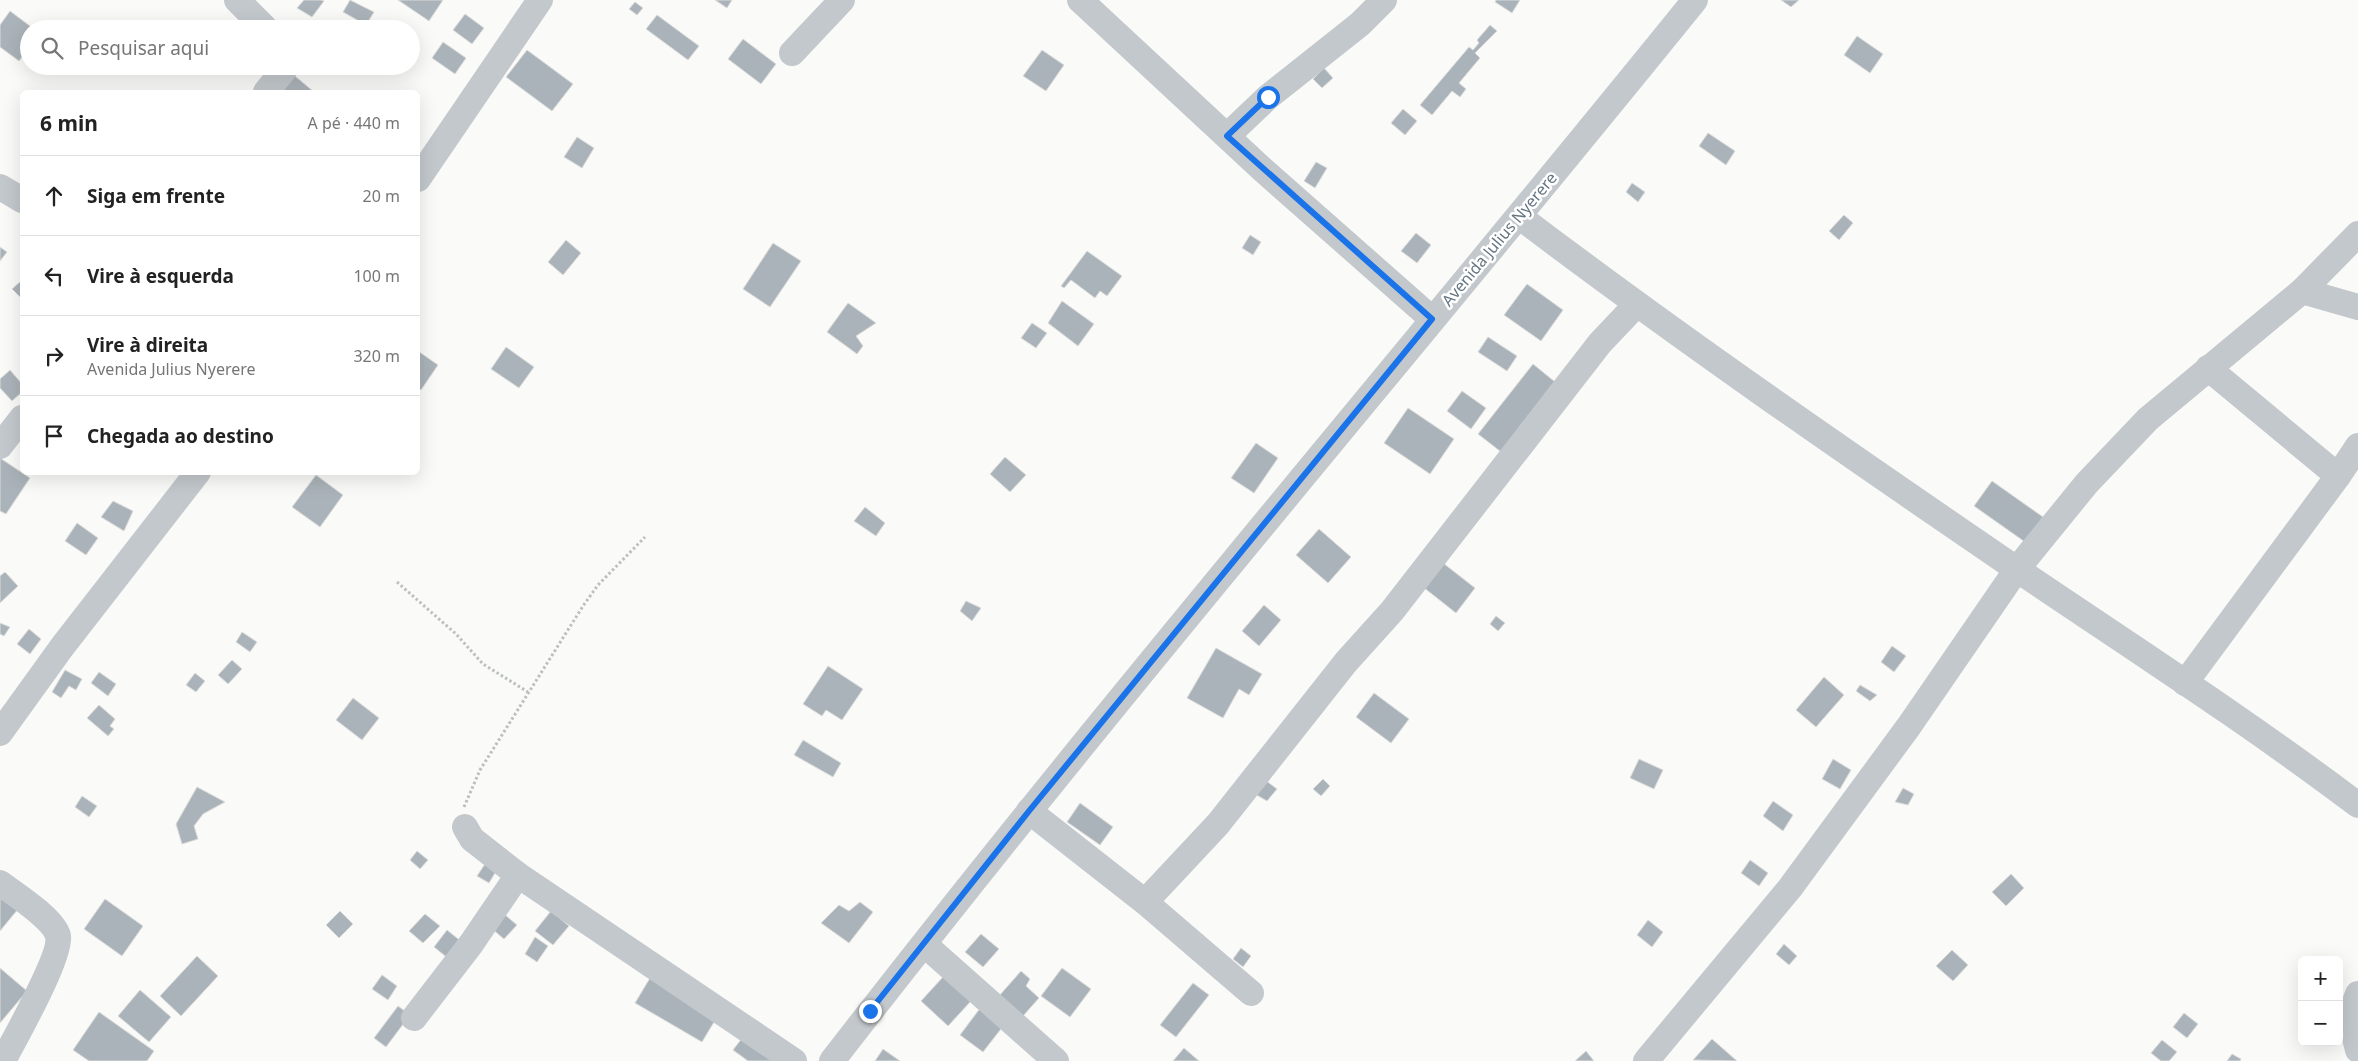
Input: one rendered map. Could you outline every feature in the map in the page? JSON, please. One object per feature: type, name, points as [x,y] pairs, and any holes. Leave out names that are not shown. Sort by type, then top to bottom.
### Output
[{"type":"street","points":[[237,0],[257,20]]},
{"type":"street","points":[[420,176],[540,0]]},
{"type":"street","points":[[792,53],[842,0]]},
{"type":"street","points":[[1080,0],[1227,136],[1432,319]]},
{"type":"street","points":[[1227,136],[1268,97],[1360,24],[1384,0]]},
{"type":"street","name":"Avenida Julius Nyerere","points":[[832,1061],[1029,811],[1432,319],[1520,217],[1695,0]]},
{"type":"street","points":[[268,90],[280,75]]},
{"type":"street","points":[[0,188],[20,199]]},
{"type":"street","points":[[1520,217],[1636,305],[2016,569],[2114,632],[2358,804]]},
{"type":"street","points":[[1646,1061],[1790,888],[1909,726],[2016,569],[2087,484],[2148,419],[2302,291],[2358,234]]},
{"type":"street","points":[[2302,291],[2358,307]]},
{"type":"street","points":[[1145,902],[1218,824],[1346,662],[1392,611],[1600,343],[1636,305]]},
{"type":"street","points":[[2208,368],[2338,476]]},
{"type":"street","points":[[0,446],[20,421]]},
{"type":"street","points":[[2185,683],[2338,476],[2358,446]]},
{"type":"street","points":[[0,733],[62,647],[196,475]]},
{"type":"street","points":[[1029,811],[1145,902],[1250,992]]},
{"type":"street","points":[[465,827],[472,839],[518,875],[794,1061]]},
{"type":"street","points":[[414,1018],[470,944],[518,875]]},
{"type":"street","points":[[0,883],[52,923],[58,935],[58,944],[51,964],[3,1061]]},
{"type":"street","points":[[924,944],[1056,1061]]},
{"type":"street","points":[[2358,994],[2353,1004],[2354,1028],[2358,1050]]},
{"type":"path","points":[[465,827],[463,811],[480,770],[528,692],[598,585],[645,537]]},
{"type":"path","points":[[397,582],[456,634],[483,664],[528,692]]},
{"type":"building","points":[[304,0],[324,1],[312,17],[297,8]]},
{"type":"building","points":[[350,0],[374,12],[369,20],[357,20],[343,12]]},
{"type":"building","points":[[398,0],[443,0],[429,21]]},
{"type":"building","points":[[715,0],[732,0],[727,8]]},
{"type":"building","points":[[1496,0],[1520,0],[1512,13],[1495,2]]},
{"type":"building","points":[[1781,0],[1799,0],[1791,7]]},
{"type":"building","points":[[635,2],[643,8],[637,15],[629,9]]},
{"type":"building","points":[[10,11],[22,20],[20,20],[19,61],[0,47],[0,25]]},
{"type":"building","points":[[465,14],[484,28],[472,44],[453,30]]},
{"type":"building","points":[[657,15],[699,46],[688,60],[646,29]]},
{"type":"building","points":[[1490,25],[1497,31],[1475,53],[1480,58],[1459,83],[1466,89],[1460,97],[1452,91],[1432,115],[1420,105],[1469,47],[1473,50],[1479,43],[1477,40]]},
{"type":"building","points":[[1857,36],[1883,54],[1870,73],[1844,55]]},
{"type":"building","points":[[743,39],[776,64],[761,84],[728,59]]},
{"type":"building","points":[[443,42],[466,58],[455,74],[432,58]]},
{"type":"building","points":[[527,50],[573,84],[552,111],[506,77]]},
{"type":"building","points":[[1042,50],[1064,65],[1046,91],[1023,76]]},
{"type":"building","points":[[1324,68],[1333,78],[1322,88],[1313,79]]},
{"type":"building","points":[[295,76],[312,90],[283,90]]},
{"type":"building","points":[[1403,109],[1417,121],[1405,135],[1391,123]]},
{"type":"building","points":[[1708,133],[1735,151],[1726,165],[1699,146]]},
{"type":"building","points":[[577,137],[594,148],[582,168],[564,157]]},
{"type":"building","points":[[1316,162],[1327,168],[1315,188],[1304,181]]},
{"type":"building","points":[[1632,183],[1645,192],[1638,202],[1626,192]]},
{"type":"building","points":[[1844,215],[1853,223],[1839,240],[1829,231]]},
{"type":"building","points":[[1416,233],[1431,245],[1417,263],[1401,251]]},
{"type":"building","points":[[1250,235],[1261,242],[1253,255],[1242,248]]},
{"type":"building","points":[[566,240],[581,253],[563,275],[548,262]]},
{"type":"building","points":[[773,243],[801,261],[770,307],[743,289]]},
{"type":"building","points":[[0,247],[7,252],[0,261]]},
{"type":"building","points":[[1087,251],[1122,276],[1107,296],[1100,291],[1095,298],[1071,280],[1064,288],[1061,286]]},
{"type":"building","points":[[20,282],[20,297],[12,289]]},
{"type":"building","points":[[1527,284],[1563,310],[1541,341],[1504,315]]},
{"type":"building","points":[[1062,301],[1094,324],[1078,346],[1048,323]]},
{"type":"building","points":[[848,303],[876,323],[856,336],[863,346],[857,354],[827,332]]},
{"type":"building","points":[[1032,323],[1047,333],[1036,348],[1021,338]]},
{"type":"building","points":[[1488,337],[1517,356],[1507,371],[1478,352]]},
{"type":"building","points":[[506,347],[534,367],[519,388],[491,369]]},
{"type":"building","points":[[420,352],[438,365],[420,389]]},
{"type":"building","points":[[1533,364],[1560,386],[1505,455],[1478,434]]},
{"type":"building","points":[[10,370],[20,382],[20,394],[12,401],[0,388],[0,379]]},
{"type":"building","points":[[1462,391],[1486,408],[1471,429],[1447,411]]},
{"type":"building","points":[[1408,408],[1454,439],[1430,474],[1384,443]]},
{"type":"building","points":[[1256,443],[1278,458],[1254,493],[1231,478]]},
{"type":"building","points":[[1005,457],[1026,475],[1010,492],[990,474]]},
{"type":"building","points":[[0,458],[20,471],[20,475],[26,475],[30,478],[6,514],[0,511]]},
{"type":"building","points":[[316,475],[343,495],[320,527],[292,507]]},
{"type":"building","points":[[1992,481],[2043,517],[2025,542],[1974,506]]},
{"type":"building","points":[[113,501],[133,511],[124,531],[101,517]]},
{"type":"building","points":[[865,507],[885,523],[876,536],[854,521]]},
{"type":"building","points":[[77,523],[98,538],[86,555],[65,541]]},
{"type":"building","points":[[1319,529],[1351,557],[1328,583],[1296,555]]},
{"type":"building","points":[[1443,563],[1475,588],[1456,613],[1423,587]]},
{"type":"building","points":[[5,572],[18,586],[0,603],[0,576]]},
{"type":"building","points":[[966,601],[981,608],[972,621],[960,611]]},
{"type":"building","points":[[1264,605],[1281,620],[1259,646],[1242,631]]},
{"type":"building","points":[[1496,616],[1505,623],[1498,631],[1490,624]]},
{"type":"building","points":[[0,623],[10,627],[4,636],[0,634]]},
{"type":"building","points":[[29,629],[41,639],[30,654],[17,644]]},
{"type":"building","points":[[242,632],[257,642],[250,652],[236,642]]},
{"type":"building","points":[[1892,646],[1906,656],[1894,672],[1881,662]]},
{"type":"building","points":[[1216,648],[1262,674],[1249,695],[1239,689],[1223,718],[1187,698]]},
{"type":"building","points":[[232,660],[242,669],[228,684],[218,675]]},
{"type":"building","points":[[828,666],[863,689],[842,720],[826,710],[822,716],[803,704]]},
{"type":"building","points":[[65,670],[82,679],[76,690],[69,686],[61,698],[52,692]]},
{"type":"building","points":[[99,672],[116,684],[108,696],[91,683]]},
{"type":"building","points":[[195,673],[205,681],[196,692],[186,685]]},
{"type":"building","points":[[1824,677],[1844,695],[1816,727],[1796,710]]},
{"type":"building","points":[[1860,685],[1877,695],[1870,701],[1856,691]]},
{"type":"building","points":[[1374,693],[1409,719],[1391,743],[1356,717]]},
{"type":"building","points":[[353,698],[379,718],[362,740],[336,720]]},
{"type":"building","points":[[99,705],[115,719],[110,726],[114,729],[108,736],[87,718]]},
{"type":"building","points":[[803,740],[841,763],[833,777],[794,755]]},
{"type":"building","points":[[1639,759],[1663,770],[1654,789],[1630,778]]},
{"type":"building","points":[[1833,759],[1851,770],[1840,789],[1822,779]]},
{"type":"building","points":[[1323,779],[1330,786],[1321,796],[1313,789]]},
{"type":"building","points":[[1265,780],[1277,789],[1267,801],[1255,794]]},
{"type":"building","points":[[197,787],[225,802],[203,814],[194,826],[198,839],[182,844],[176,824]]},
{"type":"building","points":[[1903,788],[1914,794],[1908,805],[1895,802]]},
{"type":"building","points":[[82,796],[97,806],[89,817],[75,807]]},
{"type":"building","points":[[1773,801],[1793,815],[1783,831],[1763,816]]},
{"type":"building","points":[[1080,803],[1113,827],[1100,845],[1067,822]]},
{"type":"building","points":[[417,851],[428,860],[420,869],[410,860]]},
{"type":"building","points":[[1750,860],[1768,873],[1759,886],[1741,873]]},
{"type":"building","points":[[487,861],[498,868],[489,883],[477,876]]},
{"type":"building","points":[[2011,874],[2024,888],[2006,906],[1992,892]]},
{"type":"building","points":[[0,898],[23,903],[0,931]]},
{"type":"building","points":[[105,899],[143,926],[122,956],[84,929]]},
{"type":"building","points":[[860,902],[873,912],[849,943],[821,923],[839,905],[849,911]]},
{"type":"building","points":[[340,911],[353,924],[339,938],[326,925]]},
{"type":"building","points":[[551,911],[569,926],[553,945],[535,931]]},
{"type":"building","points":[[425,914],[440,926],[423,943],[409,931]]},
{"type":"building","points":[[504,914],[517,925],[504,939],[491,928]]},
{"type":"building","points":[[1648,920],[1663,932],[1652,947],[1637,935]]},
{"type":"building","points":[[447,930],[463,943],[449,959],[434,947]]},
{"type":"building","points":[[981,934],[999,949],[983,967],[965,952]]},
{"type":"building","points":[[535,937],[548,946],[537,962],[525,954]]},
{"type":"building","points":[[1784,944],[1797,956],[1789,965],[1776,954]]},
{"type":"building","points":[[1241,948],[1251,956],[1243,967],[1233,959]]},
{"type":"building","points":[[1952,950],[1968,965],[1953,981],[1936,966]]},
{"type":"building","points":[[197,956],[218,976],[181,1016],[160,996]]},
{"type":"building","points":[[0,968],[27,991],[0,1023]]},
{"type":"building","points":[[1062,968],[1091,989],[1070,1017],[1041,996]]},
{"type":"building","points":[[1021,971],[1030,979],[1026,986],[1039,998],[1023,1016],[999,996]]},
{"type":"building","points":[[382,975],[397,986],[388,1000],[372,989]]},
{"type":"building","points":[[943,977],[971,1001],[948,1026],[921,1001]]},
{"type":"building","points":[[650,978],[717,1017],[702,1042],[635,1003]]},
{"type":"building","points":[[1193,983],[1209,995],[1176,1037],[1160,1025]]},
{"type":"building","points":[[140,990],[171,1017],[149,1042],[118,1016]]},
{"type":"building","points":[[398,1006],[410,1015],[386,1047],[374,1038]]},
{"type":"building","points":[[981,1007],[1004,1025],[983,1052],[960,1035]]},
{"type":"building","points":[[99,1012],[154,1051],[147,1061],[89,1061],[73,1050]]},
{"type":"building","points":[[2184,1013],[2198,1024],[2187,1038],[2173,1027]]},
{"type":"building","points":[[746,1033],[785,1061],[748,1061],[733,1050]]},
{"type":"building","points":[[1712,1039],[1737,1061],[1693,1060]]},
{"type":"building","points":[[2162,1040],[2177,1052],[2169,1061],[2161,1061],[2151,1053]]},
{"type":"building","points":[[1184,1048],[1199,1061],[1173,1061]]},
{"type":"building","points":[[883,1049],[900,1061],[875,1061]]},
{"type":"building","points":[[1586,1051],[1594,1061],[1575,1061]]},
{"type":"building","points":[[2232,1054],[2241,1059],[2240,1061],[2227,1061]]},
{"type":"route","points":[[870,1011],[1029,811],[1432,319],[1227,136],[1268,97]]}]
